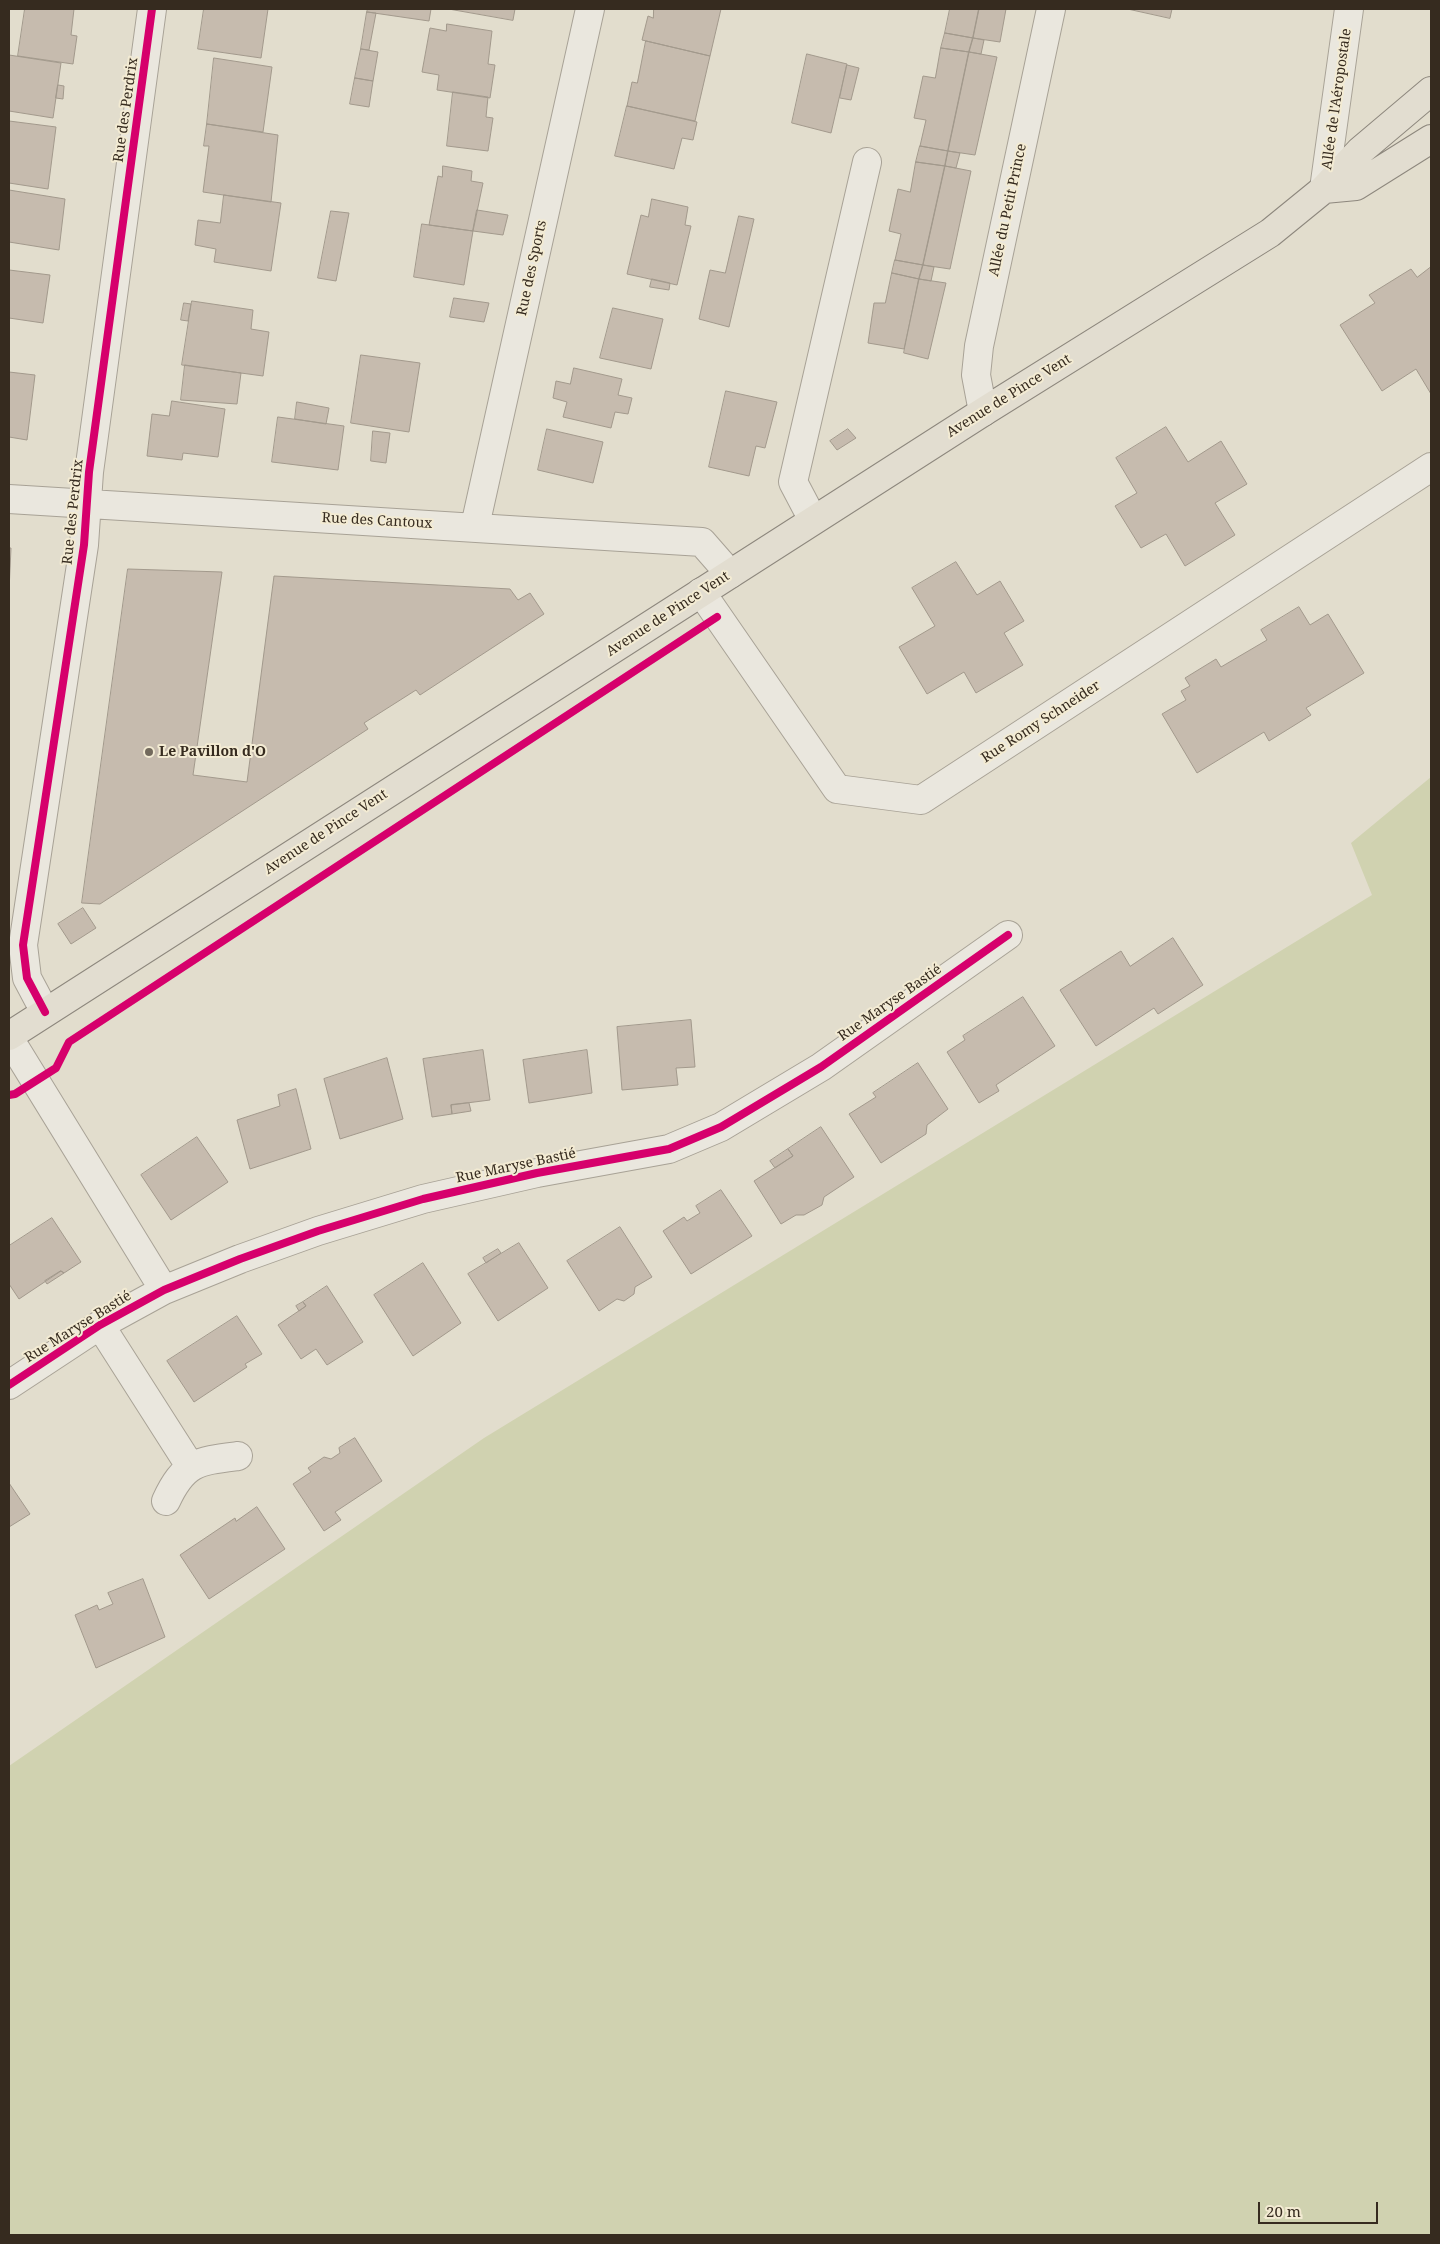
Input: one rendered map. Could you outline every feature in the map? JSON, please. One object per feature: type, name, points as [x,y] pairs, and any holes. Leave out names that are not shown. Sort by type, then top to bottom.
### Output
[{"type":"main road","name":"Avenue de Pince Vent","points":[[9,1037],[45,1012],[982,412],[1270,233],[1324,189],[1360,151],[1431,91]]},
{"type":"main road","points":[[1324,189],[1356,186],[1431,139]]},
{"type":"street","name":"Rue des Perdrix","points":[[45,1012],[26,978],[23,945],[84,545],[90,462],[152,9]]},
{"type":"street","name":"Rue des Sports","points":[[475,526],[590,9]]},
{"type":"street","name":"Allée du Petit Prince","points":[[982,412],[976,376],[979,346],[1051,9]]},
{"type":"street","name":"Allée de l'Aéropostale","points":[[1324,189],[1349,9]]},
{"type":"street","points":[[813,520],[793,482],[866,162]]},
{"type":"street","name":"Rue Romy Schneider","points":[[701,592],[837,789],[921,800],[1431,466]]},
{"type":"street","name":"Rue des Cantoux","points":[[9,499],[475,526],[702,542],[730,574]]},
{"type":"street","name":"Rue Maryse Bastié","points":[[9,1386],[100,1325],[164,1290],[318,1231],[423,1199],[536,1173],[669,1149],[721,1127],[821,1067],[1008,935]]},
{"type":"street","points":[[9,1037],[164,1290]]},
{"type":"street","points":[[100,1325],[190,1466]]},
{"type":"street","points":[[166,1501],[176,1480],[190,1466],[212,1459],[238,1456]]},
{"type":"green space","points":[[1431,777],[1431,2235],[9,2235],[9,1766],[484,1438],[1372,895],[1351,843]]},
{"type":"building","points":[[25,9],[74,9],[71,35],[77,36],[73,64],[18,56]]},
{"type":"building","points":[[204,9],[268,9],[261,58],[198,49]]},
{"type":"building","points":[[368,9],[431,9],[429,21],[367,12]]},
{"type":"building","points":[[449,9],[515,9],[513,20]]},
{"type":"building","points":[[654,9],[721,9],[710,56],[642,40],[648,16],[653,18]]},
{"type":"building","points":[[950,9],[979,9],[973,38],[945,33]]},
{"type":"building","points":[[979,9],[1006,9],[1000,42],[973,38]]},
{"type":"building","points":[[1128,9],[1172,9],[1170,18]]},
{"type":"building","points":[[367,12],[376,13],[369,50],[361,49]]},
{"type":"building","points":[[447,24],[492,31],[488,64],[495,65],[490,98],[437,90],[439,75],[422,72],[430,28],[446,31]]},
{"type":"building","points":[[945,33],[973,38],[969,52],[941,48]]},
{"type":"building","points":[[973,38],[984,40],[981,54],[969,52]]},
{"type":"building","points":[[646,41],[710,56],[695,121],[627,106],[632,82],[637,83]]},
{"type":"building","points":[[941,48],[969,52],[948,151],[920,146],[926,120],[914,118],[923,76],[935,78]]},
{"type":"building","points":[[361,49],[378,52],[373,81],[355,78]]},
{"type":"building","points":[[969,52],[997,57],[975,155],[948,151]]},
{"type":"building","points":[[807,54],[847,64],[831,133],[792,123]]},
{"type":"building","points":[[9,55],[61,63],[53,118],[9,111]]},
{"type":"building","points":[[214,58],[272,67],[263,132],[207,124]]},
{"type":"building","points":[[847,65],[859,68],[851,100],[840,98]]},
{"type":"building","points":[[355,78],[373,81],[369,107],[350,104]]},
{"type":"building","points":[[58,85],[64,86],[63,99],[56,98]]},
{"type":"building","points":[[453,92],[488,97],[486,117],[493,118],[488,151],[447,146]]},
{"type":"building","points":[[627,106],[697,122],[693,140],[682,138],[674,169],[615,156]]},
{"type":"building","points":[[9,121],[56,127],[48,189],[9,183]]},
{"type":"building","points":[[207,124],[278,135],[271,202],[203,192],[209,146],[204,146]]},
{"type":"building","points":[[920,146],[948,151],[945,166],[916,162]]},
{"type":"building","points":[[948,151],[960,153],[956,168],[945,166]]},
{"type":"building","points":[[916,162],[945,166],[923,265],[895,260],[901,234],[889,231],[898,189],[910,192]]},
{"type":"building","points":[[443,166],[472,171],[471,181],[483,183],[473,231],[429,225],[438,176],[442,177]]},
{"type":"building","points":[[945,166],[971,171],[950,269],[923,265]]},
{"type":"building","points":[[9,190],[65,199],[59,250],[9,242]]},
{"type":"building","points":[[224,195],[281,203],[271,271],[214,262],[216,249],[195,245],[198,220],[220,223]]},
{"type":"building","points":[[652,199],[688,207],[685,225],[691,226],[677,285],[627,274],[641,215],[648,217]]},
{"type":"building","points":[[477,210],[508,215],[503,235],[473,231]]},
{"type":"building","points":[[331,211],[349,213],[336,281],[318,278]]},
{"type":"building","points":[[739,216],[754,219],[729,327],[699,319],[710,270],[725,273]]},
{"type":"building","points":[[422,224],[473,231],[464,285],[414,277]]},
{"type":"building","points":[[895,260],[923,265],[919,279],[892,273]]},
{"type":"building","points":[[923,265],[934,267],[931,281],[919,279]]},
{"type":"building","points":[[1431,267],[1431,394],[1416,369],[1382,391],[1340,325],[1375,303],[1369,295],[1411,269],[1417,277]]},
{"type":"building","points":[[9,270],[50,275],[43,323],[9,318]]},
{"type":"building","points":[[892,273],[919,279],[904,349],[868,343],[874,303],[885,303]]},
{"type":"building","points":[[652,279],[670,283],[669,290],[650,287]]},
{"type":"building","points":[[919,279],[946,283],[928,359],[904,353]]},
{"type":"building","points":[[454,298],[489,303],[484,322],[450,317]]},
{"type":"building","points":[[192,301],[253,310],[251,329],[269,332],[263,376],[182,365]]},
{"type":"building","points":[[184,303],[191,304],[188,321],[181,320]]},
{"type":"building","points":[[613,308],[663,319],[651,369],[600,358]]},
{"type":"building","points":[[361,355],[420,363],[409,432],[351,423]]},
{"type":"building","points":[[185,365],[241,373],[237,404],[181,400]]},
{"type":"building","points":[[574,368],[622,379],[618,395],[632,398],[628,414],[615,412],[611,428],[563,417],[567,402],[553,398],[556,381],[570,384]]},
{"type":"building","points":[[9,372],[35,375],[27,440],[9,437]]},
{"type":"building","points":[[726,391],[777,402],[765,448],[756,446],[749,476],[709,467]]},
{"type":"building","points":[[172,401],[225,409],[218,457],[183,453],[182,460],[147,456],[152,414],[169,416]]},
{"type":"building","points":[[297,402],[329,408],[326,424],[295,419]]},
{"type":"building","points":[[278,417],[344,426],[338,470],[272,462]]},
{"type":"building","points":[[1166,427],[1188,462],[1221,441],[1247,484],[1215,503],[1235,535],[1185,566],[1166,534],[1141,548],[1115,506],[1137,493],[1116,458]]},
{"type":"building","points":[[547,429],[603,442],[593,483],[538,470]]},
{"type":"building","points":[[848,429],[856,438],[837,450],[830,441]]},
{"type":"building","points":[[373,431],[390,433],[386,463],[371,461]]},
{"type":"building","points":[[9,548],[11,548],[9,591]]},
{"type":"building","points":[[956,562],[977,595],[1000,581],[1024,621],[1004,633],[1023,665],[976,693],[964,672],[927,694],[899,647],[935,626],[912,588]]},
{"type":"building","name":"Le Pavillon d'O","points":[[128,569],[222,572],[193,775],[247,782],[274,576],[510,589],[518,600],[530,593],[544,614],[420,695],[416,690],[364,723],[368,729],[100,904],[82,903]]},
{"type":"building","points":[[1299,607],[1310,625],[1328,614],[1364,673],[1306,708],[1311,715],[1269,741],[1264,732],[1197,773],[1162,714],[1186,700],[1181,691],[1190,686],[1185,678],[1216,659],[1221,667],[1267,640],[1261,630]]},
{"type":"building","points":[[83,908],[96,928],[71,944],[58,924]]},
{"type":"building","points":[[1173,938],[1203,985],[1158,1014],[1154,1008],[1096,1046],[1060,990],[1121,951],[1130,966]]},
{"type":"building","points":[[1023,997],[1055,1046],[996,1085],[999,1091],[979,1103],[947,1052],[965,1040],[963,1036]]},
{"type":"building","points":[[691,1020],[695,1067],[676,1068],[678,1085],[622,1090],[617,1027]]},
{"type":"building","points":[[483,1050],[490,1100],[451,1105],[452,1114],[432,1117],[423,1059]]},
{"type":"building","points":[[587,1050],[592,1093],[529,1103],[523,1060]]},
{"type":"building","points":[[387,1058],[403,1119],[340,1139],[324,1079]]},
{"type":"building","points":[[918,1063],[948,1109],[927,1125],[926,1134],[881,1163],[849,1114],[876,1097],[873,1093]]},
{"type":"building","points":[[296,1089],[311,1149],[250,1169],[237,1120],[280,1106],[278,1095]]},
{"type":"building","points":[[469,1103],[471,1111],[452,1114],[451,1105]]},
{"type":"building","points":[[821,1127],[854,1177],[824,1197],[822,1205],[804,1215],[796,1215],[781,1224],[754,1181],[793,1156],[788,1149]]},
{"type":"building","points":[[197,1137],[228,1182],[171,1220],[141,1175]]},
{"type":"building","points":[[788,1149],[793,1156],[775,1168],[770,1161]]},
{"type":"building","points":[[721,1190],[752,1236],[691,1274],[663,1231],[684,1217],[687,1221],[700,1213],[696,1206]]},
{"type":"building","points":[[52,1218],[81,1262],[64,1273],[61,1271],[19,1299],[9,1284],[9,1246]]},
{"type":"building","points":[[620,1227],[652,1277],[635,1287],[634,1294],[624,1301],[617,1299],[599,1311],[567,1261]]},
{"type":"building","points":[[519,1243],[548,1288],[498,1321],[468,1274]]},
{"type":"building","points":[[498,1249],[501,1253],[486,1263],[483,1258]]},
{"type":"building","points":[[423,1263],[461,1323],[413,1356],[374,1295]]},
{"type":"building","points":[[61,1271],[64,1273],[47,1284],[45,1281]]},
{"type":"building","points":[[327,1286],[363,1342],[327,1365],[316,1349],[301,1359],[278,1325],[306,1306],[303,1302]]},
{"type":"building","points":[[303,1302],[306,1306],[299,1311],[296,1306]]},
{"type":"building","points":[[237,1316],[262,1354],[245,1364],[247,1367],[194,1402],[167,1361]]},
{"type":"building","points":[[355,1438],[382,1481],[335,1512],[341,1520],[324,1531],[293,1484],[311,1472],[308,1468],[324,1457],[331,1459],[340,1453],[339,1448]]},
{"type":"building","points":[[9,1483],[30,1514],[9,1527]]},
{"type":"building","points":[[257,1507],[285,1549],[209,1599],[180,1555],[235,1518],[236,1521]]},
{"type":"building","points":[[143,1579],[165,1637],[96,1668],[75,1615],[97,1605],[99,1610],[113,1604],[108,1593]]},
{"type":"cycle path","points":[[45,1012],[27,978],[23,945],[84,545],[89,472],[152,9]]},
{"type":"cycle path","points":[[9,1095],[15,1094],[56,1068],[69,1042],[717,617]]},
{"type":"cycle path","points":[[9,1385],[100,1325],[164,1290],[240,1259],[318,1231],[423,1199],[537,1173],[669,1149],[721,1127],[821,1067],[1008,935]]},
{"type":"place","name":"Le Pavillon d'O","points":[[149,752]]}]
